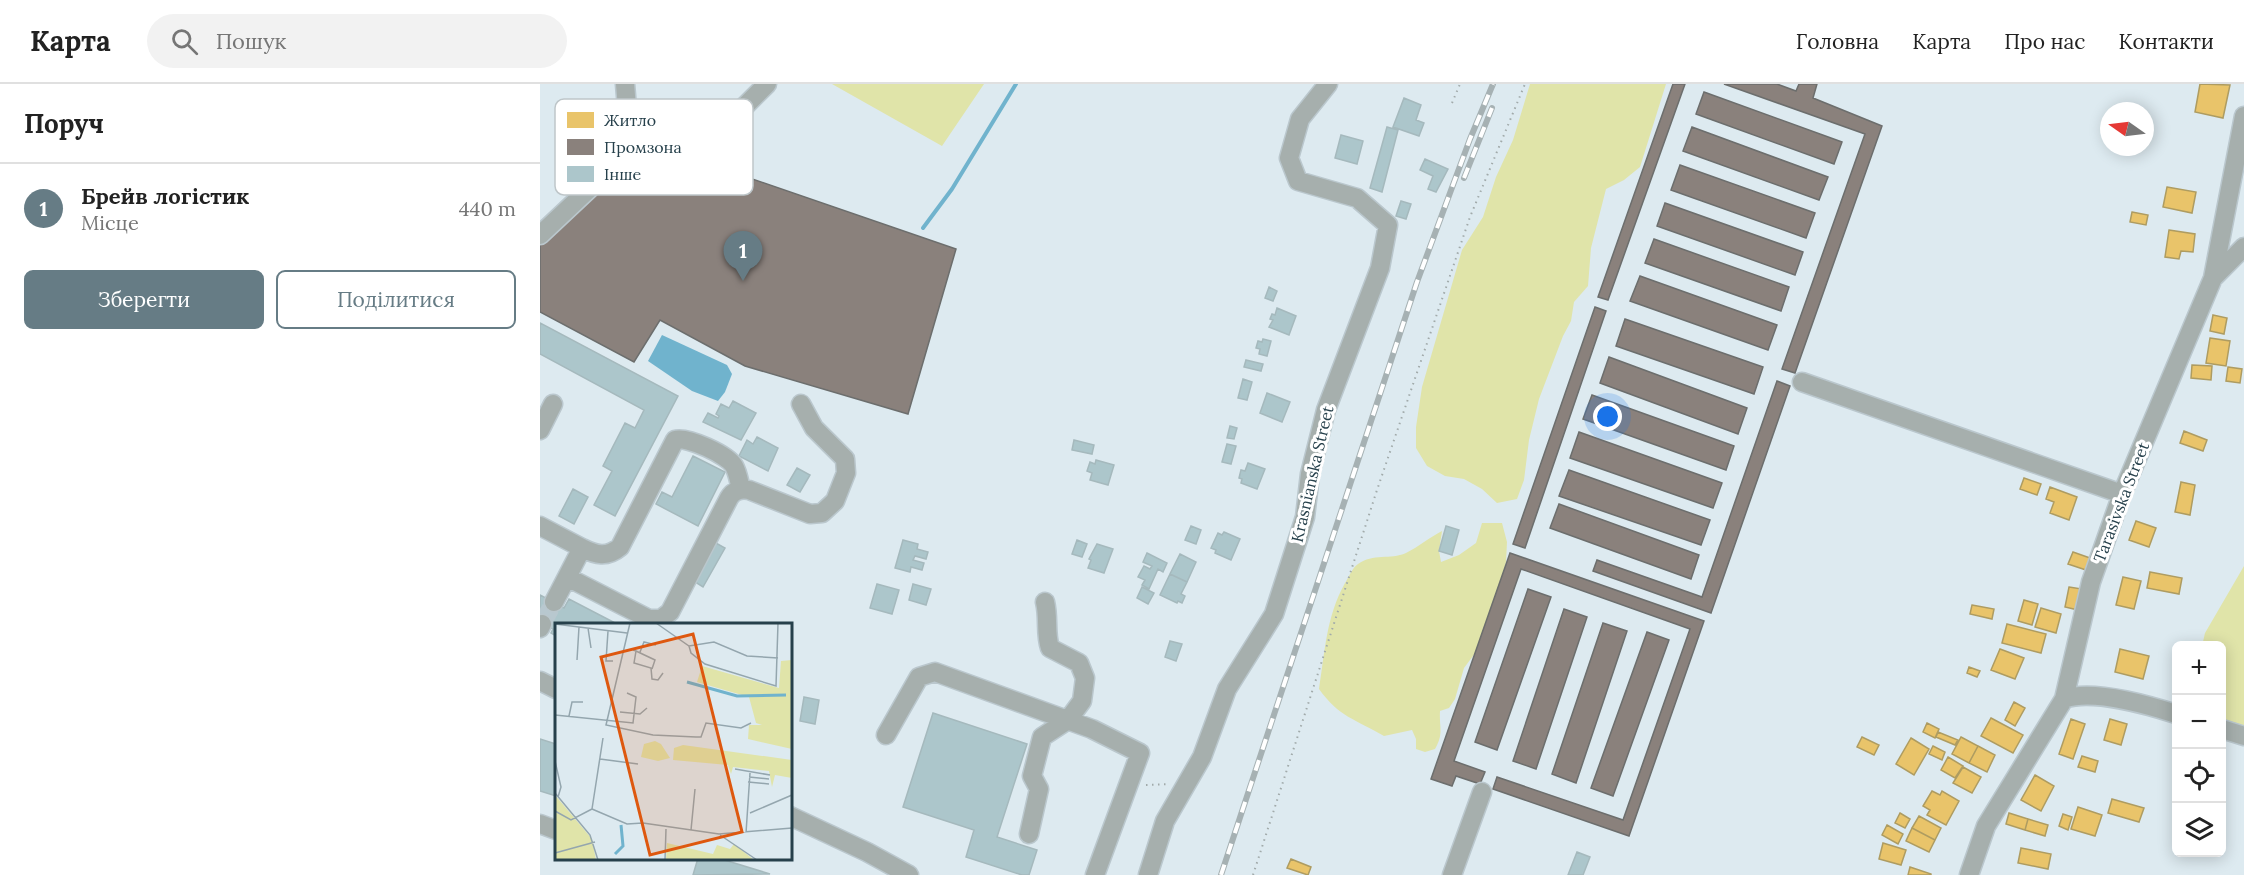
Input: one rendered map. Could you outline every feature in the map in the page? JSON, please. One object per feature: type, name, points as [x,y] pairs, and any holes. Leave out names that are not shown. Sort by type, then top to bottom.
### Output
[{"type":"street","points":[[625,84],[626,99]]},
{"type":"street","points":[[752,99],[767,84]]},
{"type":"street","name":"Krasnianska Street","points":[[1148,875],[1165,821],[1202,757],[1227,689],[1274,614],[1305,517],[1310,474],[1326,410],[1380,268],[1388,225],[1357,198],[1298,181],[1289,158],[1300,118],[1328,84]]},
{"type":"street","name":"Tarasivska Street","points":[[1969,875],[1986,826],[2064,699],[2091,582],[2122,494],[2213,278],[2244,116]]},
{"type":"street","points":[[540,235],[583,195]]},
{"type":"street","points":[[2213,278],[2244,247]]},
{"type":"street","points":[[1802,382],[2122,494]]},
{"type":"street","points":[[540,430],[553,404]]},
{"type":"street","points":[[567,577],[649,619],[657,620],[664,618],[670,612],[734,492],[741,489],[749,490],[810,514],[822,513],[831,506],[845,478],[846,463],[842,454],[811,425],[801,404]]},
{"type":"street","points":[[540,526],[582,548],[603,555],[610,554],[620,547],[675,440],[681,438],[730,461],[735,467],[741,489]]},
{"type":"street","points":[[554,602],[582,548]]},
{"type":"street","points":[[1029,834],[1039,789],[1032,776],[1042,737],[1068,720],[1082,701],[1085,678],[1079,663],[1050,648],[1045,602]]},
{"type":"street","points":[[886,735],[919,677],[935,672],[1092,729],[1140,753],[1095,875]]},
{"type":"street","points":[[540,681],[555,688]]},
{"type":"street","points":[[2064,699],[2085,694],[2172,713]]},
{"type":"street","points":[[2226,730],[2244,736]]},
{"type":"street","points":[[1452,875],[1482,792]]},
{"type":"street","points":[[792,817],[867,852],[909,875]]},
{"type":"street","points":[[540,824],[555,830]]},
{"type":"path","points":[[1452,103],[1460,84]]},
{"type":"path","points":[[1253,875],[1377,490],[1455,260],[1470,217],[1525,84]]},
{"type":"path","points":[[1128,786],[1187,783]]},
{"type":"green space","points":[[832,84],[984,84],[942,146]]},
{"type":"green space","points":[[1530,84],[1666,84],[1640,167],[1624,180],[1606,189],[1591,248],[1588,286],[1574,302],[1571,321],[1539,399],[1529,440],[1524,480],[1517,499],[1497,503],[1482,489],[1464,479],[1445,476],[1427,466],[1416,448],[1416,427],[1422,387],[1462,250],[1483,217],[1496,177],[1513,140]]},
{"type":"green space","points":[[1482,523],[1502,523],[1507,542],[1506,562],[1476,652],[1464,668],[1455,699],[1449,708],[1440,711],[1438,743],[1435,749],[1425,752],[1416,749],[1416,739],[1412,730],[1384,736],[1341,712],[1319,689],[1330,622],[1339,596],[1352,570],[1358,564],[1370,559],[1406,553],[1442,531],[1439,551],[1441,562],[1459,555],[1476,543]]},
{"type":"green space","points":[[2244,566],[2244,734],[2226,727],[2226,641],[2203,641],[2205,633]]},
{"type":"water","points":[[662,335],[727,365],[732,374],[725,392],[718,401],[692,391],[648,361]]},
{"type":"building: Житло","points":[[2200,84],[2230,85],[2223,118],[2195,112]]},
{"type":"building: Житло","points":[[2167,187],[2196,192],[2192,213],[2163,207]]},
{"type":"building: Житло","points":[[2132,212],[2148,215],[2146,225],[2130,222]]},
{"type":"building: Житло","points":[[2169,230],[2195,234],[2193,252],[2181,251],[2179,259],[2165,257]]},
{"type":"building: Житло","points":[[2213,315],[2227,318],[2224,334],[2210,331]]},
{"type":"building: Житло","points":[[2210,338],[2230,341],[2226,366],[2206,363]]},
{"type":"building: Житло","points":[[2192,365],[2212,366],[2211,380],[2191,378]]},
{"type":"building: Житло","points":[[2228,367],[2242,369],[2240,383],[2226,381]]},
{"type":"building: Житло","points":[[2184,431],[2207,440],[2203,451],[2180,443]]},
{"type":"building: Житло","points":[[2024,478],[2041,484],[2037,495],[2020,489]]},
{"type":"building: Житло","points":[[2181,482],[2195,485],[2190,515],[2175,512]]},
{"type":"building: Житло","points":[[2050,487],[2077,497],[2069,520],[2050,513],[2054,502],[2046,499]]},
{"type":"building: Житло","points":[[2136,521],[2156,528],[2149,547],[2129,540]]},
{"type":"building: Житло","points":[[2073,552],[2090,558],[2086,570],[2068,564]]},
{"type":"building: Житло","points":[[2150,572],[2182,578],[2179,594],[2147,588]]},
{"type":"building: Житло","points":[[2123,577],[2141,581],[2134,609],[2116,605]]},
{"type":"building: Житло","points":[[2069,587],[2082,589],[2078,610],[2065,607]]},
{"type":"building: Житло","points":[[2024,600],[2038,604],[2032,625],[2018,621]]},
{"type":"building: Житло","points":[[1972,605],[1994,609],[1992,619],[1970,614]]},
{"type":"building: Житло","points":[[2041,608],[2061,614],[2056,633],[2035,627]]},
{"type":"building: Житло","points":[[2007,624],[2046,634],[2041,653],[2002,643]]},
{"type":"building: Житло","points":[[2000,649],[2024,658],[2015,679],[1991,670]]},
{"type":"building: Житло","points":[[2120,649],[2149,656],[2143,679],[2115,672]]},
{"type":"building: Житло","points":[[1969,667],[1980,671],[1977,677],[1967,673]]},
{"type":"building: Житло","points":[[2014,702],[2025,708],[2015,726],[2005,720]]},
{"type":"building: Житло","points":[[1991,718],[2023,735],[2013,753],[1981,736]]},
{"type":"building: Житло","points":[[2071,719],[2085,724],[2073,759],[2059,754]]},
{"type":"building: Житло","points":[[2110,719],[2127,724],[2121,745],[2104,740]]},
{"type":"building: Житло","points":[[1927,723],[1939,729],[1935,738],[1923,732]]},
{"type":"building: Житло","points":[[1938,732],[1958,740],[1955,745],[1936,737]]},
{"type":"building: Житло","points":[[1862,737],[1879,745],[1874,755],[1857,747]]},
{"type":"building: Житло","points":[[1961,737],[1978,746],[1969,763],[1952,754]]},
{"type":"building: Житло","points":[[1911,738],[1929,749],[1914,775],[1896,764]]},
{"type":"building: Житло","points":[[1933,746],[1945,752],[1942,760],[1929,754]]},
{"type":"building: Житло","points":[[1978,746],[1995,755],[1987,772],[1969,763]]},
{"type":"building: Житло","points":[[2082,756],[2098,761],[2095,772],[2078,767]]},
{"type":"building: Житло","points":[[1948,757],[1963,766],[1955,778],[1941,770]]},
{"type":"building: Житло","points":[[1963,767],[1981,777],[1972,793],[1953,783]]},
{"type":"building: Житло","points":[[2035,775],[2054,786],[2041,811],[2021,800]]},
{"type":"building: Житло","points":[[1932,791],[1940,795],[1942,791],[1959,801],[1946,825],[1927,815],[1930,810],[1923,806]]},
{"type":"building: Житло","points":[[2112,799],[2144,808],[2139,822],[2108,813]]},
{"type":"building: Житло","points":[[2078,807],[2102,815],[2095,836],[2071,829]]},
{"type":"building: Житло","points":[[1900,813],[1910,819],[1905,828],[1895,823]]},
{"type":"building: Житло","points":[[2009,813],[2028,819],[2025,830],[2006,824]]},
{"type":"building: Житло","points":[[2063,814],[2072,817],[2068,830],[2059,826]]},
{"type":"building: Житло","points":[[1919,816],[1941,828],[1935,840],[1912,828]]},
{"type":"building: Житло","points":[[2028,819],[2048,825],[2045,836],[2025,830]]},
{"type":"building: Житло","points":[[1887,825],[1903,834],[1898,844],[1882,835]]},
{"type":"building: Житло","points":[[1912,828],[1935,840],[1929,852],[1906,841]]},
{"type":"building: Житло","points":[[1883,843],[1906,850],[1901,865],[1879,859]]},
{"type":"building: Житло","points":[[2021,848],[2051,854],[2048,869],[2018,863]]},
{"type":"building: Житло","points":[[1291,859],[1311,867],[1308,875],[1287,868]]},
{"type":"building: Житло","points":[[1910,867],[1931,874],[1931,875],[1908,875]]},
{"type":"building: Промзона","points":[[1673,84],[1685,84],[1608,300],[1598,297]]},
{"type":"building: Промзона","points":[[1724,84],[1777,84],[1796,91],[1799,84],[1817,84],[1813,98],[1882,126],[1795,373],[1782,369],[1865,134]]},
{"type":"building: Промзона","points":[[1704,92],[1842,142],[1834,164],[1696,114]]},
{"type":"building: Промзона","points":[[1692,127],[1828,177],[1819,200],[1683,151]]},
{"type":"building: Промзона","points":[[1680,165],[1815,213],[1806,238],[1671,190]]},
{"type":"building: Промзона","points":[[753,179],[956,249],[908,414],[745,366],[660,320],[634,362],[540,312],[540,245],[589,195],[753,195]]},
{"type":"building: Промзона","points":[[1665,203],[1803,252],[1795,275],[1657,226]]},
{"type":"building: Промзона","points":[[1654,239],[1789,287],[1781,311],[1645,263]]},
{"type":"building: Промзона","points":[[1640,276],[1777,325],[1768,350],[1630,301]]},
{"type":"building: Промзона","points":[[1595,307],[1606,311],[1525,548],[1513,544]]},
{"type":"building: Промзона","points":[[1625,319],[1763,367],[1754,394],[1616,346]]},
{"type":"building: Промзона","points":[[1609,357],[1747,408],[1738,434],[1600,383]]},
{"type":"building: Промзона","points":[[1777,381],[1790,386],[1711,613],[1593,571],[1597,560],[1702,597]]},
{"type":"building: Промзона","points":[[1592,395],[1734,446],[1726,470],[1583,419]]},
{"type":"building: Промзона","points":[[1579,432],[1722,483],[1713,508],[1570,458]]},
{"type":"building: Промзона","points":[[1569,470],[1710,520],[1701,545],[1559,496]]},
{"type":"building: Промзона","points":[[1559,504],[1699,555],[1691,579],[1550,528]]},
{"type":"building: Промзона","points":[[1510,553],[1704,621],[1629,836],[1493,789],[1497,777],[1623,820],[1690,629],[1521,569],[1454,761],[1485,772],[1480,784],[1456,776],[1452,786],[1431,779]]},
{"type":"building: Промзона","points":[[1528,589],[1551,597],[1497,750],[1475,742]]},
{"type":"building: Промзона","points":[[1564,609],[1587,617],[1536,769],[1513,761]]},
{"type":"building: Промзона","points":[[1603,623],[1627,631],[1576,783],[1552,774]]},
{"type":"building: Промзона","points":[[1647,632],[1669,640],[1613,796],[1591,788]]},
{"type":"building: Інше","points":[[1404,98],[1421,105],[1416,120],[1424,123],[1419,136],[1393,127]]},
{"type":"building: Інше","points":[[1387,127],[1398,130],[1382,192],[1370,188]]},
{"type":"building: Інше","points":[[1341,135],[1363,141],[1357,164],[1335,158]]},
{"type":"building: Інше","points":[[1425,159],[1448,169],[1436,192],[1428,189],[1433,176],[1420,170]]},
{"type":"building: Інше","points":[[1401,201],[1411,204],[1406,219],[1396,216]]},
{"type":"building: Інше","points":[[1269,287],[1277,291],[1273,301],[1265,298]]},
{"type":"building: Інше","points":[[1277,308],[1296,316],[1289,335],[1269,327],[1273,320],[1270,319],[1272,314],[1275,315]]},
{"type":"building: Інше","points":[[540,323],[678,396],[615,516],[594,505],[612,471],[603,466],[625,423],[635,428],[644,410],[540,354]]},
{"type":"building: Інше","points":[[1263,339],[1271,341],[1267,356],[1259,354],[1260,349],[1256,348],[1258,341],[1262,342]]},
{"type":"building: Інше","points":[[1246,360],[1263,364],[1261,371],[1244,367]]},
{"type":"building: Інше","points":[[1243,379],[1252,382],[1247,400],[1238,398]]},
{"type":"building: Інше","points":[[1267,393],[1290,402],[1282,422],[1260,413]]},
{"type":"building: Інше","points":[[733,401],[756,413],[741,440],[703,422],[708,413],[718,418],[716,414],[721,404],[729,408]]},
{"type":"building: Інше","points":[[1230,426],[1237,428],[1234,439],[1227,438]]},
{"type":"building: Інше","points":[[757,437],[778,448],[768,471],[739,456],[747,440],[753,444]]},
{"type":"building: Інше","points":[[1074,440],[1094,445],[1092,454],[1072,450]]},
{"type":"building: Інше","points":[[1227,444],[1236,446],[1231,464],[1222,462]]},
{"type":"building: Інше","points":[[693,456],[725,472],[698,526],[656,504],[662,492],[672,497]]},
{"type":"building: Інше","points":[[1096,460],[1114,465],[1108,485],[1090,480],[1092,473],[1087,471],[1090,462],[1095,464]]},
{"type":"building: Інше","points":[[1248,463],[1265,469],[1257,489],[1241,483],[1242,479],[1239,478],[1241,470],[1245,471]]},
{"type":"building: Інше","points":[[797,468],[810,475],[800,492],[787,485]]},
{"type":"building: Інше","points":[[573,489],[588,497],[574,524],[559,516]]},
{"type":"building: Інше","points":[[1191,526],[1201,530],[1196,544],[1185,540]]},
{"type":"building: Інше","points":[[1446,526],[1459,530],[1452,555],[1439,551]]},
{"type":"building: Інше","points":[[1224,532],[1240,539],[1231,560],[1215,553],[1216,550],[1211,548],[1218,533],[1222,535]]},
{"type":"building: Інше","points":[[903,540],[918,544],[917,549],[928,552],[926,559],[915,556],[913,560],[924,563],[922,570],[911,567],[910,572],[895,568]]},
{"type":"building: Інше","points":[[1077,540],[1087,544],[1082,557],[1072,554]]},
{"type":"building: Інше","points":[[714,542],[725,548],[703,587],[692,580]]},
{"type":"building: Інше","points":[[1097,544],[1113,549],[1104,573],[1088,568],[1091,560],[1089,559]]},
{"type":"building: Інше","points":[[1147,553],[1167,563],[1163,572],[1158,569],[1149,589],[1142,585],[1145,580],[1138,577],[1144,566],[1150,569],[1152,566],[1143,562]]},
{"type":"building: Інше","points":[[1180,554],[1196,562],[1187,582],[1170,574]]},
{"type":"building: Інше","points":[[1170,574],[1187,582],[1181,594],[1185,596],[1182,603],[1160,595]]},
{"type":"building: Інше","points":[[877,584],[899,590],[892,614],[870,608]]},
{"type":"building: Інше","points":[[913,584],[931,589],[926,605],[909,600]]},
{"type":"building: Інше","points":[[1142,587],[1154,593],[1148,604],[1137,598]]},
{"type":"building: Інше","points":[[540,595],[564,608],[569,599],[615,623],[555,623],[555,635],[551,633],[553,629],[540,622]]},
{"type":"building: Інше","points":[[1170,641],[1182,644],[1176,661],[1165,657]]},
{"type":"building: Інше","points":[[804,697],[819,700],[815,724],[800,721]]},
{"type":"building: Інше","points":[[933,713],[1027,744],[997,837],[1037,850],[1029,875],[1022,875],[966,857],[974,830],[903,807]]},
{"type":"building: Інше","points":[[540,739],[555,744],[555,796],[540,791]]},
{"type":"building: Інше","points":[[1577,852],[1590,857],[1583,875],[1568,875]]},
{"type":"building: Інше","points":[[697,860],[724,860],[770,874],[693,875]]},
{"type":"waterway","points":[[923,228],[952,189],[1016,84]]},
{"type":"tunnel","points":[[542,624],[554,602]]},
{"type":"railway","points":[[1221,875],[1417,282],[1493,84]]},
{"type":"railway","points":[[1464,178],[1492,108]]},
{"type":"place","name":"Брейв логістик","points":[[743,281]]}]
